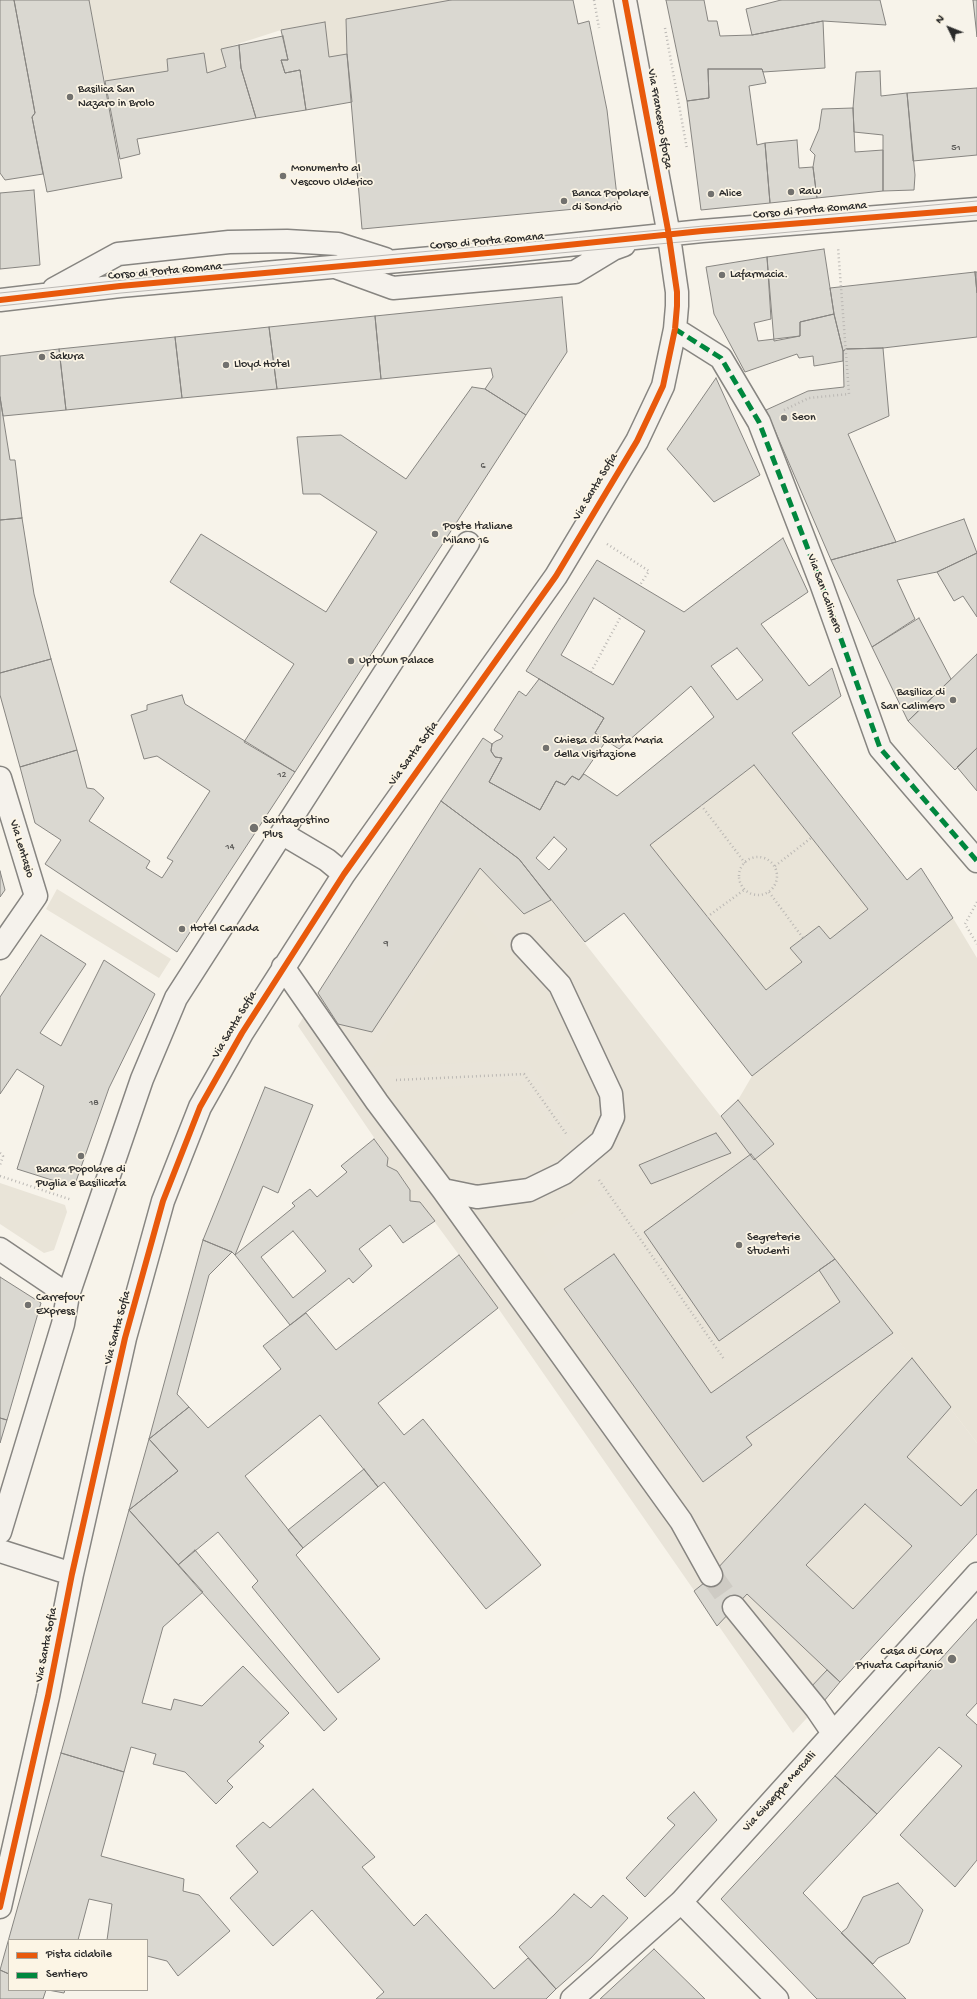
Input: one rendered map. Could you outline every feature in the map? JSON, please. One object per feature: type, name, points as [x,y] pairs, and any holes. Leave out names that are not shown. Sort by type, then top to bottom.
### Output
[{"type":"street","name":"Via Francesco Sforza","points":[[625,0],[645,99],[663,238]]},
{"type":"street","name":"Corso di Porta Romana","points":[[0,300],[335,267],[977,209]]},
{"type":"street","name":"Corso di Porta Romana","points":[[335,267],[347,273],[393,288],[575,272],[614,249],[663,238]]},
{"type":"street","name":"Via Santa Sofia","points":[[0,1908],[52,1680],[72,1574],[125,1338],[164,1201],[200,1107],[242,1033],[283,966],[344,874],[556,576],[637,441],[663,386],[675,329],[678,306],[663,238]]},
{"type":"street","name":"Corso di Porta Romana","points":[[39,295],[63,286],[118,254],[229,242],[287,241],[338,244],[393,262]]},
{"type":"street","name":"Via San Calimero","points":[[675,329],[721,358],[759,422],[821,582],[880,748],[977,861]]},
{"type":"street","points":[[0,1532],[63,1324],[68,1295],[142,1079],[176,998],[283,834],[468,543]]},
{"type":"street","name":"Via Lentasio","points":[[0,778],[36,896],[0,948]]},
{"type":"street","points":[[283,834],[327,860],[344,874]]},
{"type":"street","points":[[443,1190],[477,1197],[529,1190],[564,1173],[602,1141],[612,1117],[611,1094],[560,985],[524,945]]},
{"type":"street","points":[[283,966],[377,1102],[443,1190],[681,1521],[711,1575]]},
{"type":"street","points":[[0,1248],[68,1295]]},
{"type":"street","points":[[0,1551],[72,1574]]},
{"type":"street","name":"Via Giuseppe Mercalli","points":[[572,1999],[681,1902],[977,1574]]},
{"type":"street","points":[[734,1607],[816,1708],[833,1733]]},
{"type":"street","points":[[681,1902],[777,1999]]},
{"type":"path","points":[[594,0],[599,28]]},
{"type":"path","points":[[665,28],[687,149]]},
{"type":"path","points":[[782,411],[809,398],[849,394],[837,242]]},
{"type":"path","points":[[604,541],[649,571],[640,585]]},
{"type":"path","points":[[591,672],[621,616]]},
{"type":"path","points":[[701,805],[745,863]]},
{"type":"path","points":[[775,866],[812,838]]},
{"type":"path","points":[[761,857],[768,860],[775,866],[777,878],[775,885],[769,892],[756,895],[744,890],[740,881],[740,874],[745,863],[754,858],[761,857]]},
{"type":"path","points":[[707,917],[744,890]]},
{"type":"path","points":[[769,892],[804,938]]},
{"type":"path","points":[[977,902],[965,924],[977,944]]},
{"type":"path","points":[[0,1153],[3,1156],[0,1165]]},
{"type":"path","points":[[0,1176],[73,1200]]},
{"type":"shaded area","points":[[89,0],[451,0],[347,54],[329,57],[324,22],[281,30],[222,49],[226,67],[207,73],[203,53],[167,59],[168,71],[105,81]]},
{"type":"shaded area","points":[[754,765],[868,909],[830,939],[819,926],[790,948],[802,962],[766,990],[650,845]]},
{"type":"shaded area","points":[[480,868],[524,914],[551,900],[755,1160],[863,1294],[977,1443],[977,1534],[793,1733],[498,1308],[420,1202],[410,1201],[410,1190],[404,1180],[397,1171],[387,1166],[388,1158],[298,1026],[318,993],[338,1024],[372,1031]]},
{"type":"shaded area","points":[[57,889],[171,959],[159,978],[46,909]]},
{"type":"shaded area","points":[[470,909],[553,1001],[595,1090],[599,1105],[594,1133],[583,1142],[527,1060],[367,1067]]},
{"type":"shaded area","points":[[953,918],[977,958],[977,1443],[835,1259],[754,1160],[774,1144],[738,1100],[752,1076]]},
{"type":"shaded area","points":[[519,1081],[571,1153],[501,1186],[474,1190],[446,1182],[382,1093]]},
{"type":"shaded area","points":[[585,1173],[600,1194],[535,1240],[554,1268],[536,1280],[484,1235],[459,1201],[480,1206],[511,1204],[539,1195]]},
{"type":"shaded area","points":[[0,1183],[65,1205],[67,1212],[54,1250],[44,1253],[0,1224]]},
{"type":"building","points":[[0,0],[14,0],[35,113],[32,117],[43,174],[5,180],[0,173]]},
{"type":"building","name":"Basilica San Nazaro in Brolo","points":[[14,0],[89,0],[122,178],[47,192],[32,117],[35,113]]},
{"type":"building","points":[[451,0],[573,0],[578,24],[589,21],[607,110],[618,205],[362,229],[347,54],[346,19]]},
{"type":"building","points":[[666,0],[704,0],[708,21],[717,21],[720,36],[752,35],[823,21],[825,68],[763,72],[762,69],[708,69],[709,98],[687,101]]},
{"type":"building","points":[[781,0],[880,0],[886,25],[823,21],[752,35],[746,9]]},
{"type":"building","points":[[973,0],[977,0],[977,37]]},
{"type":"building","points":[[325,22],[329,57],[347,54],[352,102],[306,110],[300,70],[285,73],[281,60],[288,60],[281,30]]},
{"type":"building","points":[[283,36],[288,60],[281,60],[285,73],[300,70],[306,110],[256,118],[241,68],[239,45]]},
{"type":"building","points":[[239,45],[241,68],[256,118],[137,139],[140,154],[120,159],[105,81],[168,71],[167,59],[204,53],[207,73],[226,67],[221,49]]},
{"type":"building","points":[[708,69],[762,69],[766,83],[749,86],[757,145],[765,143],[770,203],[701,210],[687,101],[709,98]]},
{"type":"building","points":[[880,71],[881,96],[907,93],[915,175],[914,190],[883,191],[883,135],[854,132],[853,108],[856,72]]},
{"type":"building","points":[[977,88],[977,155],[913,161],[907,93]]},
{"type":"building","points":[[853,108],[855,152],[883,150],[883,191],[817,198],[813,167],[815,155],[810,150],[819,129],[822,109]]},
{"type":"building","points":[[797,140],[799,168],[813,167],[817,198],[770,203],[765,143]]},
{"type":"building","points":[[34,190],[40,265],[0,269],[0,193]]},
{"type":"building","points":[[824,249],[834,314],[800,322],[800,336],[774,341],[767,257]]},
{"type":"building","points":[[767,257],[771,319],[754,323],[758,341],[800,336],[800,322],[834,314],[843,351],[843,361],[814,366],[813,356],[799,358],[797,354],[745,372],[714,314],[706,267]]},
{"type":"building","points":[[975,272],[977,272],[977,293]]},
{"type":"building","points":[[975,272],[977,293],[977,337],[883,348],[846,349],[843,351],[834,314],[830,288]]},
{"type":"building","points":[[562,297],[567,352],[526,415],[485,389],[493,377],[491,368],[381,379],[375,316]]},
{"type":"building","points":[[375,316],[381,379],[277,389],[269,327]]},
{"type":"building","points":[[269,327],[277,389],[182,398],[175,337]]},
{"type":"building","points":[[175,337],[182,398],[66,410],[59,349]]},
{"type":"building","points":[[883,348],[889,416],[848,434],[896,542],[831,560],[766,410],[808,391],[844,387],[843,351],[846,349]]},
{"type":"building","points":[[59,349],[66,410],[3,416],[0,397],[0,356]]},
{"type":"building","points":[[716,378],[760,475],[714,502],[667,449]]},
{"type":"building","points":[[472,387],[485,389],[526,415],[295,772],[244,742],[294,664],[170,582],[201,534],[326,612],[377,532],[320,494],[303,494],[297,437],[341,435],[406,479]]},
{"type":"building","points":[[0,397],[10,460],[15,460],[22,518],[0,520]]},
{"type":"building","points":[[22,518],[34,594],[51,659],[0,673],[0,520]]},
{"type":"building","points":[[964,519],[977,553],[937,572],[897,580],[915,619],[872,647],[831,560],[896,542]]},
{"type":"building","points":[[783,538],[808,592],[761,624],[809,686],[832,668],[841,696],[792,733],[907,880],[921,868],[953,918],[752,1076],[624,913],[585,942],[519,859],[441,801],[483,738],[492,744],[491,751],[495,757],[502,758],[489,782],[540,810],[556,781],[565,785],[572,776],[579,780],[584,774],[617,796],[714,717],[691,686],[619,749],[595,733],[604,718],[526,671],[597,560],[684,612]],"holes":[[[594,598],[645,631],[613,685],[561,655]],[[737,648],[763,680],[737,700],[711,666]],[[754,765],[868,909],[830,939],[819,926],[790,948],[802,962],[766,990],[650,845]],[[554,837],[567,849],[549,870],[536,858]]]},
{"type":"building","points":[[977,553],[977,617],[963,596],[954,601],[937,572]]},
{"type":"building","points":[[919,618],[951,679],[908,721],[872,647]]},
{"type":"building","name":"Basilica di San Calimero","points":[[977,654],[977,748],[955,770],[908,721]]},
{"type":"building","points":[[51,659],[77,750],[20,767],[0,695],[0,673]]},
{"type":"building","name":"Chiesa di Santa Maria della Visitazione","points":[[539,679],[604,718],[595,733],[606,741],[579,780],[572,776],[565,785],[556,781],[540,810],[489,782],[502,758],[495,757],[491,751],[492,744],[501,739],[503,736],[494,730],[519,691],[526,696]]},
{"type":"building","points":[[182,695],[185,704],[295,772],[177,952],[45,864],[61,840],[35,823],[20,767],[77,750],[87,788],[94,789],[104,798],[89,821],[150,861],[146,868],[162,878],[173,861],[167,858],[210,791],[157,756],[144,759],[131,715],[147,710],[147,705]]},
{"type":"building","points":[[977,748],[977,791],[957,767]]},
{"type":"building","points":[[441,801],[519,859],[551,900],[524,914],[480,868],[372,1032],[338,1024],[318,993]]},
{"type":"building","points":[[0,871],[5,890],[0,897]]},
{"type":"building","points":[[41,935],[86,964],[40,1033],[61,1046],[104,960],[155,994],[109,1088],[74,1187],[17,1169],[44,1086],[17,1069],[0,1094],[0,997]]},
{"type":"building","points":[[265,1087],[313,1105],[278,1193],[263,1186],[235,1255],[232,1252],[203,1240]]},
{"type":"building","points":[[738,1100],[774,1144],[754,1160],[721,1116]]},
{"type":"building","points":[[716,1133],[731,1153],[651,1184],[639,1165]]},
{"type":"building","points":[[374,1139],[388,1158],[387,1166],[397,1171],[410,1190],[410,1201],[420,1202],[435,1221],[403,1243],[390,1225],[359,1249],[372,1266],[353,1283],[349,1278],[290,1325],[235,1255],[295,1206],[292,1203],[310,1189],[317,1197],[347,1172],[341,1166]],"holes":[[[293,1231],[326,1271],[293,1298],[261,1257]]]},
{"type":"building","name":"Segreterie Studenti","points":[[751,1154],[835,1259],[719,1341],[644,1232]]},
{"type":"building","points":[[203,1240],[232,1252],[209,1275],[177,1394],[189,1407],[149,1439]]},
{"type":"building","points":[[614,1254],[711,1393],[840,1302],[819,1270],[835,1259],[893,1333],[746,1437],[752,1445],[703,1482],[564,1289]]},
{"type":"building","points":[[459,1255],[498,1308],[378,1403],[404,1435],[423,1419],[541,1565],[486,1609],[384,1482],[378,1487],[320,1415],[245,1476],[303,1548],[296,1555],[380,1659],[338,1693],[252,1587],[258,1581],[218,1532],[178,1565],[129,1510],[178,1471],[149,1439],[189,1407],[208,1428],[281,1369],[263,1346],[290,1325],[306,1313],[336,1350]]},
{"type":"building","points":[[0,1277],[41,1303],[7,1420],[0,1418]]},
{"type":"building","points":[[912,1358],[951,1407],[907,1457],[961,1506],[977,1489],[977,1534],[840,1682],[747,1594],[717,1626],[694,1591],[704,1583]],"holes":[[[865,1504],[912,1546],[853,1609],[806,1565]]]},
{"type":"building","points":[[0,1418],[7,1420],[0,1443]]},
{"type":"building","points":[[149,1439],[178,1471],[129,1510]]},
{"type":"building","points":[[364,1469],[378,1487],[303,1548],[288,1530]]},
{"type":"building","points":[[129,1510],[203,1592],[163,1627],[142,1703],[171,1710],[174,1699],[202,1706],[243,1666],[289,1713],[259,1742],[264,1746],[227,1781],[233,1787],[216,1804],[185,1772],[153,1764],[156,1754],[131,1747],[124,1772],[61,1753]]},
{"type":"building","points":[[195,1550],[337,1719],[324,1731],[178,1565]]},
{"type":"building","points":[[977,1619],[977,1703],[966,1715],[977,1725],[977,1860],[955,1887],[900,1835],[962,1766],[939,1747],[877,1814],[835,1776]]},
{"type":"building","points":[[827,1670],[840,1682],[824,1701],[810,1688]]},
{"type":"building","points":[[61,1753],[124,1772],[101,1856],[184,1879],[183,1891],[199,1895],[230,1931],[178,1976],[167,1961],[148,1956],[148,1939],[107,1939],[112,1904],[89,1899],[78,1939],[9,1939]]},
{"type":"building","points":[[835,1776],[877,1814],[803,1893],[906,1999],[817,1999],[721,1899]]},
{"type":"building","points":[[313,1789],[375,1857],[362,1867],[414,1926],[426,1914],[494,1989],[528,1958],[556,1989],[546,1999],[376,1999],[384,1992],[312,1910],[273,1946],[230,1898],[258,1872],[236,1846],[263,1822],[270,1828]]},
{"type":"building","points":[[694,1792],[717,1820],[645,1897],[626,1878],[675,1825],[667,1818]]},
{"type":"building","points":[[898,1883],[923,1910],[909,1943],[878,1958],[873,1964],[841,1933],[847,1928],[863,1897]]},
{"type":"building","points":[[574,1894],[591,1908],[603,1895],[628,1918],[591,1958],[556,1989],[519,1947],[554,1915]]},
{"type":"building","points":[[8,1942],[8,1974],[0,1970]]},
{"type":"building","points":[[654,1949],[705,1999],[600,1999]]},
{"type":"building","points":[[0,1970],[8,1974],[8,1991],[46,1991],[43,1999],[0,1999]]},
{"type":"building","points":[[53,1991],[65,1991],[64,1993]]},
{"type":"tunnel","points":[[711,1575],[734,1607]]},
{"type":"tram line","points":[[0,293],[180,274],[977,201]]},
{"type":"tram line","points":[[0,306],[121,293],[977,215]]},
{"type":"marked path","points":[[675,329],[721,358],[759,422],[821,583],[880,748],[977,861]]},
{"type":"cycle path","points":[[0,1907],[48,1696],[72,1574],[125,1338],[163,1201],[200,1107],[242,1033],[344,874],[556,576],[637,441],[663,386],[675,329],[677,292],[668,230],[625,0]]},
{"type":"cycle path","points":[[0,300],[120,286],[510,251],[702,231],[977,209]]},
{"type":"place","name":"Basilica San Nazaro in Brolo","points":[[70,97]]},
{"type":"place","name":"Monumento al Vescovo Ulderico","points":[[283,176]]},
{"type":"place","name":"Raw","points":[[791,192]]},
{"type":"place","name":"Alice","points":[[711,194]]},
{"type":"place","name":"Banca Popolare di Sondrio","points":[[564,201]]},
{"type":"place","name":"Lafarmacia.","points":[[722,275]]},
{"type":"place","name":"Sakura","points":[[42,357]]},
{"type":"place","name":"Lloyd Hotel","points":[[226,365]]},
{"type":"place","name":"Seon","points":[[784,418]]},
{"type":"place","name":"Poste Italiane Milano 16","points":[[435,534]]},
{"type":"place","name":"Uptown Palace","points":[[351,661]]},
{"type":"place","name":"Basilica di San Calimero","points":[[953,700]]},
{"type":"place","name":"Chiesa di Santa Maria della Visitazione","points":[[546,748]]},
{"type":"place","name":"Santagostino Plus","points":[[254,828]]},
{"type":"place","name":"Hotel Canada","points":[[182,929]]},
{"type":"place","name":"Banca Popolare di Puglia e Basilicata","points":[[81,1156]]},
{"type":"place","name":"Segreterie Studenti","points":[[739,1245]]},
{"type":"place","name":"Carrefour Express","points":[[28,1305]]},
{"type":"place","name":"Casa di Cura Privata Capitanio","points":[[952,1659]]}]
